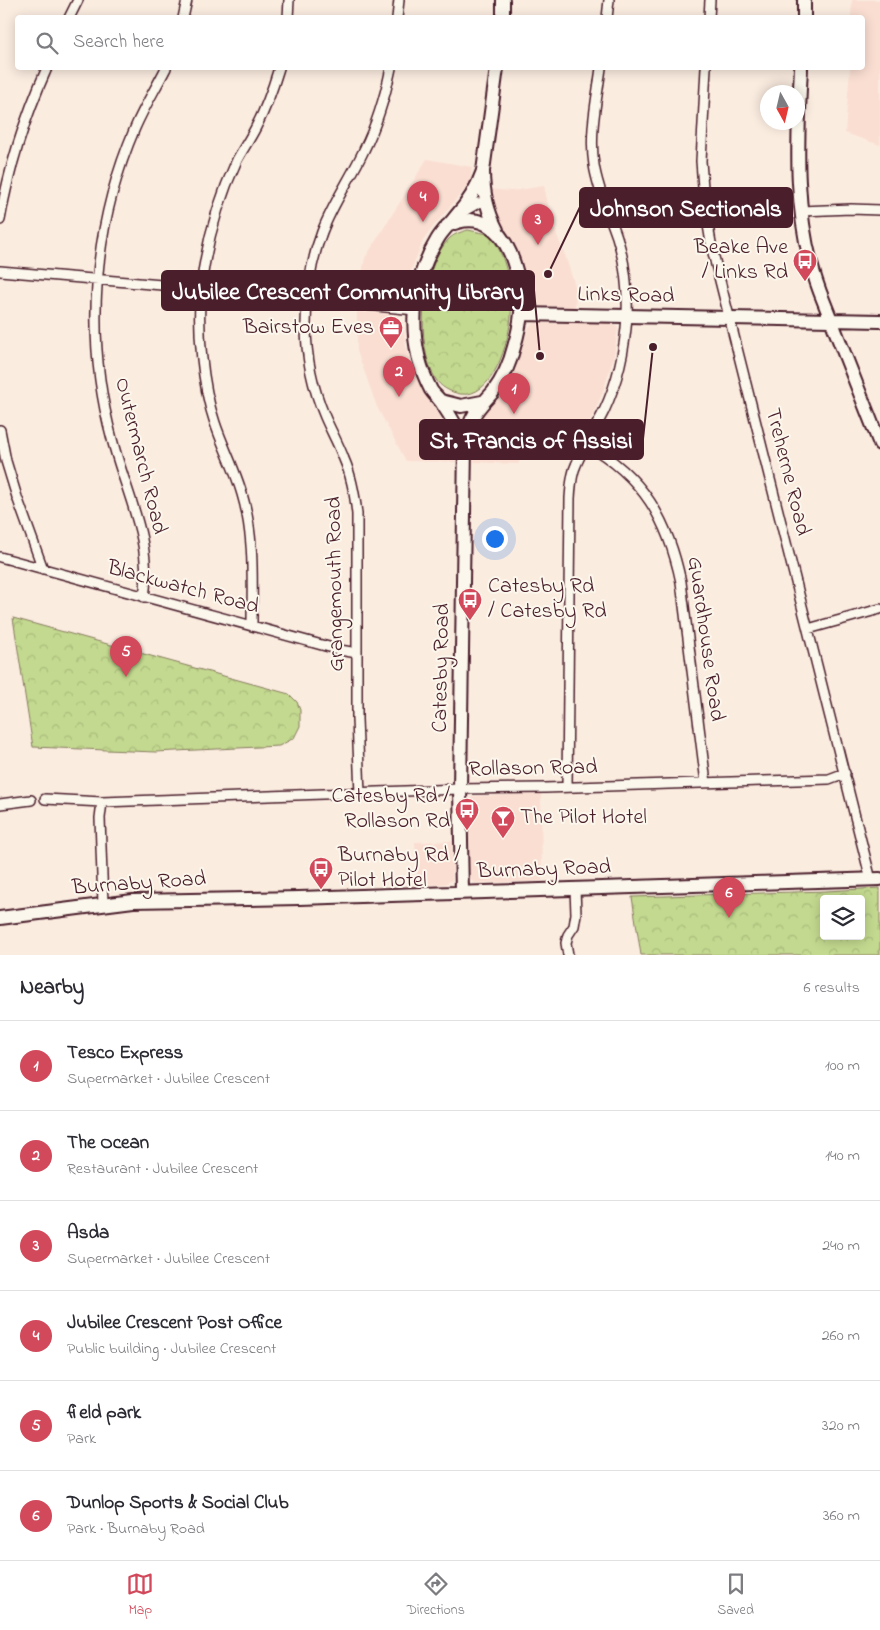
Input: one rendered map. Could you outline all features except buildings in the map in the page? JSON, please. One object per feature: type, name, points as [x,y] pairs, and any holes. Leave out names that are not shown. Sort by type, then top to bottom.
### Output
[{"type":"street","points":[[70,15],[78,0]]},
{"type":"street","points":[[184,15],[187,0]]},
{"type":"street","points":[[288,15],[289,0]]},
{"type":"street","points":[[397,15],[399,0]]},
{"type":"street","points":[[502,15],[504,0]]},
{"type":"street","points":[[607,15],[609,0]]},
{"type":"street","points":[[709,15],[710,0]]},
{"type":"street","points":[[804,0],[804,15]]},
{"type":"street","points":[[0,220],[10,169],[22,128],[46,70]]},
{"type":"street","name":"Outermarch Road","points":[[144,597],[147,574],[142,540],[134,506],[112,439],[102,394],[96,336],[97,280],[106,220],[119,170],[135,128],[165,70]]},
{"type":"street","points":[[252,626],[252,544],[242,493],[211,409],[201,337],[201,289],[204,264],[215,217],[238,159],[256,127],[272,91],[278,70]]},
{"type":"street","name":"Grangemouth Road","points":[[360,794],[357,719],[357,514],[345,460],[325,417],[312,375],[307,344],[307,299],[313,263],[322,233],[334,205],[364,151],[377,121],[386,92],[390,70]]},
{"type":"street","points":[[483,171],[477,188],[458,215],[438,237],[429,253],[417,289],[415,310],[414,332],[417,350],[432,392],[441,401],[462,406],[482,402],[503,376],[514,349],[521,314],[514,266],[507,246],[488,212],[483,188],[483,171],[496,70]]},
{"type":"street","points":[[567,787],[570,498],[572,479],[575,466],[604,410],[616,380],[624,349],[627,316],[621,252],[600,193],[594,165],[593,134],[601,70]]},
{"type":"street","name":"Treherne Road","points":[[706,70],[701,161],[704,201],[712,249],[845,773],[876,880]]},
{"type":"street","points":[[801,70],[798,189],[814,277],[880,444]]},
{"type":"street","points":[[458,215],[468,208],[485,202]]},
{"type":"street","points":[[801,211],[880,210]]},
{"type":"street","points":[[447,226],[458,221],[471,219],[481,221],[500,235]]},
{"type":"street","points":[[0,271],[415,310]]},
{"type":"street","name":"Links Road","points":[[521,314],[880,321]]},
{"type":"street","name":"Catesby Road","points":[[441,401],[456,425],[465,445]]},
{"type":"street","name":"Catesby Road","points":[[462,892],[460,789],[465,445],[472,419],[482,402]]},
{"type":"street","points":[[0,430],[6,461],[43,568]]},
{"type":"street","name":"Guardhouse Road","points":[[586,444],[603,454],[648,497],[670,540],[681,582],[706,783]]},
{"type":"street","name":"Blackwatch Road","points":[[0,557],[340,650],[357,653]]},
{"type":"street","points":[[808,629],[880,609]]},
{"type":"street","name":"Rollason Road","points":[[44,799],[102,802],[460,789],[706,783],[829,778],[845,773]]},
{"type":"street","points":[[0,804],[31,800]]},
{"type":"street","points":[[102,802],[100,818],[103,904]]},
{"type":"street","name":"Burnaby Road","points":[[0,918],[133,901],[876,880]]},
{"type":"street","points":[[568,955],[566,943],[568,935],[574,926],[576,914],[575,889]]},
{"type":"shaded area","points":[[852,0],[880,0],[880,145],[845,133],[850,70],[865,70],[865,15],[851,15]]},
{"type":"shaded area","points":[[427,159],[472,167],[470,183],[423,241],[412,268],[406,293],[395,298],[358,293],[365,258]]},
{"type":"shaded area","points":[[544,186],[552,223],[576,289],[575,308],[540,306],[529,299],[521,271],[492,211],[487,189],[512,191]]},
{"type":"shaded area","points":[[357,311],[391,314],[399,319],[403,326],[407,352],[421,387],[452,435],[456,446],[456,462],[406,461],[377,407],[357,351]]},
{"type":"shaded area","points":[[534,323],[612,323],[618,328],[614,356],[603,392],[584,436],[579,440],[543,418],[518,464],[474,462],[473,447],[478,424],[484,410],[507,379],[521,351],[529,327]]},
{"type":"shaded area","points":[[541,794],[542,881],[475,883],[469,879],[468,803],[470,799],[473,796]]},
{"type":"shaded area","points":[[452,841],[452,880],[445,884],[417,885],[415,842]]},
{"type":"green space","points":[[468,230],[488,234],[499,250],[507,272],[511,296],[511,316],[503,353],[490,378],[482,388],[472,393],[460,394],[442,386],[435,378],[425,346],[423,327],[427,287],[439,253],[450,238],[457,233]]},
{"type":"green space","points":[[13,618],[289,694],[297,702],[300,710],[300,726],[294,738],[279,746],[155,752],[33,747]]},
{"type":"green space","points":[[880,888],[880,955],[641,955],[632,897]]},
{"type":"place","name":"Jubilee Crescent Post Office","points":[[423,222]]},
{"type":"place","name":"Asda","points":[[538,245]]},
{"type":"place","name":"Johnson Sectionals","points":[[548,274]]},
{"type":"place","name":"Beake Ave / Links Rd","points":[[805,282]]},
{"type":"place","name":"St. Francis of Assisi","points":[[653,347]]},
{"type":"place","name":"Bairstow Eves","points":[[391,349]]},
{"type":"place","name":"Jubilee Crescent Community Library","points":[[540,356]]},
{"type":"place","name":"The Ocean","points":[[399,397]]},
{"type":"place","name":"Tesco Express","points":[[514,414]]},
{"type":"place","name":"Catesby Rd / Catesby Rd","points":[[470,621]]},
{"type":"place","name":"field park","points":[[126,677]]},
{"type":"place","name":"Catesby Rd / Rollason Rd","points":[[467,831]]},
{"type":"place","name":"The Pilot Hotel","points":[[503,839]]},
{"type":"place","name":"Burnaby Rd / Pilot Hotel","points":[[321,890]]},
{"type":"place","name":"Dunlop Sports & Social Club","points":[[729,918]]}]
